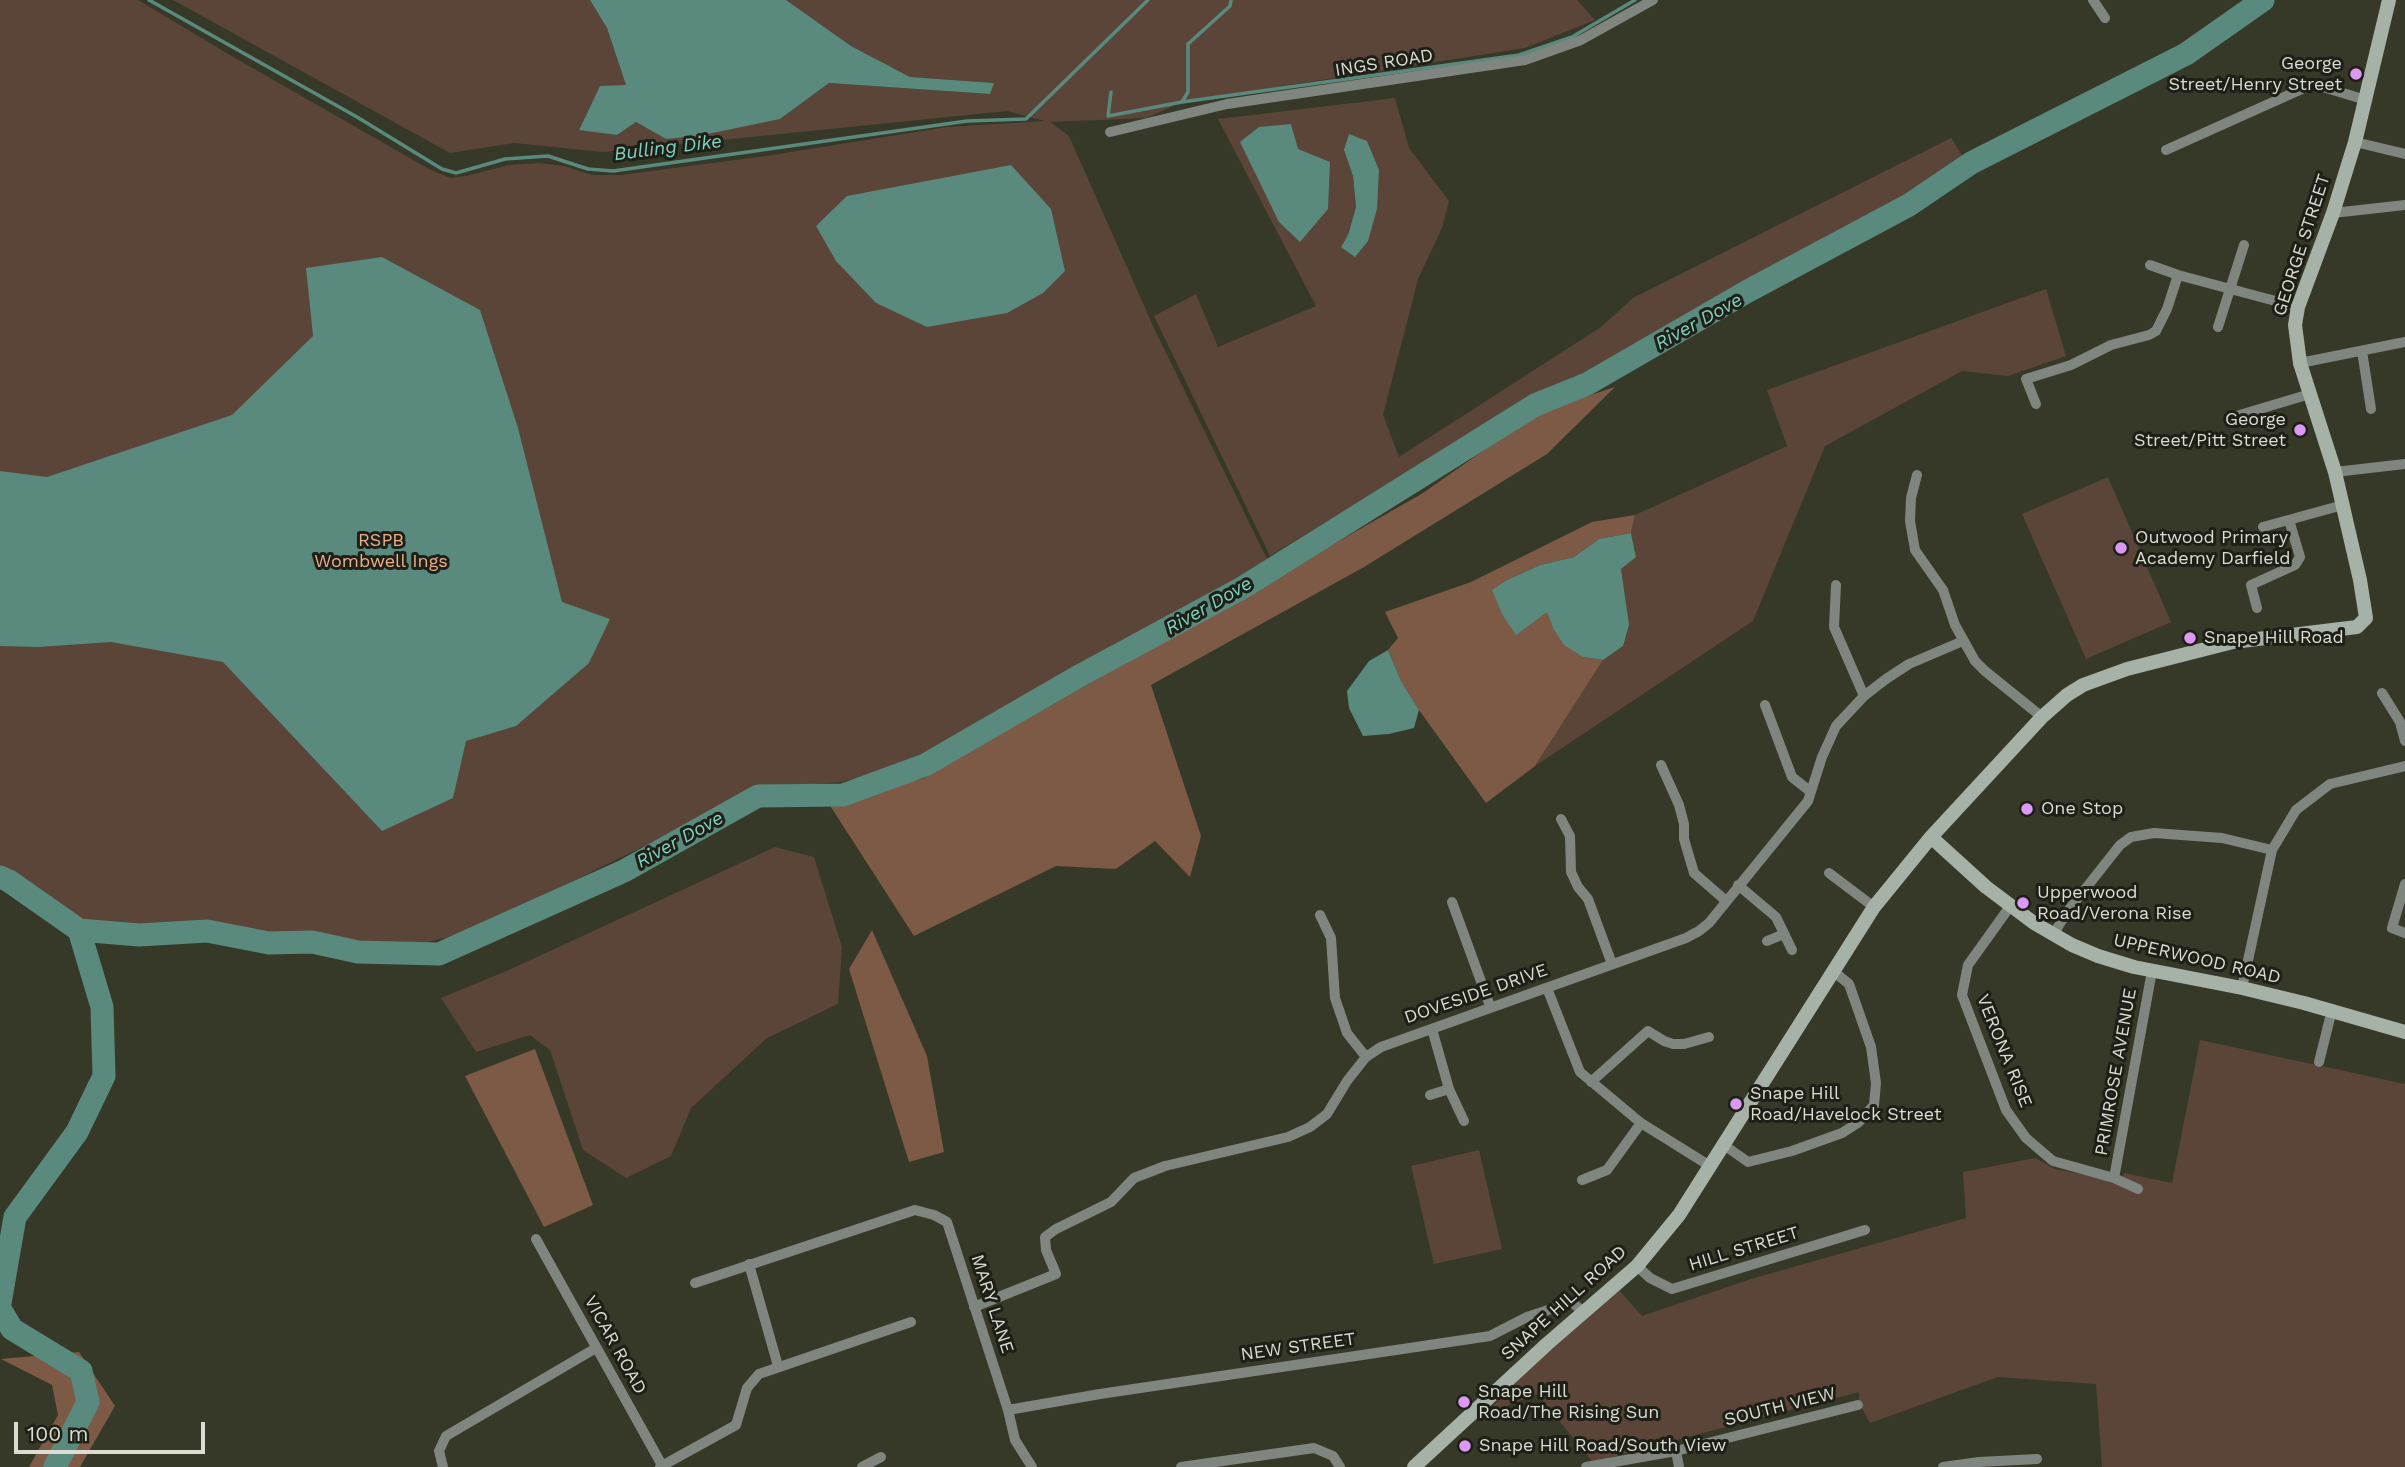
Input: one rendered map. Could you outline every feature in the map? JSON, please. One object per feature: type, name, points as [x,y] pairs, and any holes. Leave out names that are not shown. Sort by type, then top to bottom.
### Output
[{"type":"main road","name":"GEORGE STREET","points":[[2363,623],[2366,618],[2364,602],[2343,505],[2295,339],[2298,307],[2333,213],[2355,142],[2389,0]]},
{"type":"main road","name":"SNAPE HILL ROAD","points":[[1414,1467],[1637,1266],[1679,1215],[1874,907],[1931,837],[2042,717],[2083,685],[2133,668],[2233,642],[2357,626],[2363,623]]},
{"type":"main road","name":"UPPERWOOD ROAD","points":[[1931,837],[1986,887],[2053,935],[2116,963],[2242,988],[2332,1010],[2405,1032]]},
{"type":"street","name":"INGS ROAD","points":[[1110,132],[1227,104],[1525,60],[1581,40],[1653,0]]},
{"type":"street","points":[[2093,0],[2105,18]]},
{"type":"street","points":[[2166,150],[2313,84],[2366,100]]},
{"type":"street","points":[[2355,142],[2405,154]]},
{"type":"street","points":[[2333,213],[2405,205]]},
{"type":"street","points":[[2218,327],[2244,245]]},
{"type":"street","points":[[2150,265],[2298,307]]},
{"type":"street","points":[[2036,404],[2026,379],[2071,365],[2111,345],[2156,331],[2167,309],[2178,275]]},
{"type":"street","points":[[2300,363],[2405,342]]},
{"type":"street","points":[[2362,351],[2371,409]]},
{"type":"street","points":[[2233,417],[2310,394]]},
{"type":"street","points":[[2335,472],[2405,464]]},
{"type":"street","points":[[1917,475],[1911,498],[1911,535],[1915,550],[1943,590],[1963,641],[1985,671],[2042,717]]},
{"type":"street","points":[[2263,527],[2343,505]]},
{"type":"street","points":[[2257,608],[2251,585],[2295,565],[2300,557],[2289,520]]},
{"type":"street","points":[[1836,585],[1834,627],[1864,696]]},
{"type":"street","name":"DOVESIDE DRIVE","points":[[974,1307],[1056,1274],[1046,1250],[1045,1237],[1111,1202],[1134,1178],[1165,1166],[1288,1138],[1310,1128],[1328,1114],[1366,1057],[1389,1044],[1699,931],[1709,923],[1808,801],[1822,757],[1836,726],[1864,696],[1909,664],[1963,641]]},
{"type":"street","points":[[2382,693],[2400,722],[2405,741]]},
{"type":"street","points":[[1765,705],[1792,777],[1811,792]]},
{"type":"street","points":[[1661,765],[1679,804],[1684,824],[1684,839],[1694,873],[1725,900]]},
{"type":"street","points":[[2242,988],[2272,850],[2296,810],[2330,784],[2405,766]]},
{"type":"street","points":[[1561,819],[1570,836],[1571,872],[1588,899],[1612,964]]},
{"type":"street","points":[[2053,935],[2067,912],[2120,845],[2131,837],[2154,833],[2222,838],[2272,850]]},
{"type":"street","points":[[1829,873],[1874,907]]},
{"type":"street","points":[[2405,884],[2392,928],[2405,933]]},
{"type":"street","points":[[1738,885],[1776,917],[1792,950]]},
{"type":"street","points":[[1452,902],[1490,1006]]},
{"type":"street","name":"VERONA RISE","points":[[2011,905],[1968,965],[1962,995],[2006,1110],[2026,1138],[2053,1161],[2114,1178],[2138,1189]]},
{"type":"street","points":[[1320,915],[1331,938],[1335,998],[1347,1033],[1366,1057]]},
{"type":"street","points":[[1767,941],[1784,934]]},
{"type":"street","points":[[1724,1145],[1748,1162],[1792,1151],[1842,1133],[1867,1114],[1874,1105],[1877,1095],[1871,1047],[1849,985],[1833,971]]},
{"type":"street","name":"PRIMROSE AVENUE","points":[[2114,1178],[2152,971]]},
{"type":"street","points":[[1547,988],[1580,1072],[1641,1123],[1710,1166]]},
{"type":"street","points":[[2319,1062],[2332,1010]]},
{"type":"street","points":[[1432,1029],[1448,1089],[1464,1121]]},
{"type":"street","points":[[1591,1082],[1648,1031],[1673,1044],[1685,1044],[1710,1037]]},
{"type":"street","points":[[1430,1095],[1448,1089]]},
{"type":"street","points":[[1582,1180],[1607,1170],[1641,1123]]},
{"type":"street","name":"MARY LANE","points":[[749,1264],[915,1210],[947,1222],[1008,1410],[1015,1440],[1032,1467]]},
{"type":"street","name":"HILL STREET","points":[[1637,1266],[1650,1278],[1672,1289],[1865,1230]]},
{"type":"street","name":"VICAR ROAD","points":[[536,1239],[662,1467]]},
{"type":"street","points":[[695,1283],[749,1264],[778,1366]]},
{"type":"street","name":"NEW STREET","points":[[1008,1410],[1490,1336],[1527,1317],[1572,1302],[1584,1313]]},
{"type":"street","points":[[662,1467],[736,1425],[747,1388],[759,1374],[911,1322]]},
{"type":"street","points":[[443,1467],[439,1451],[446,1436],[596,1348]]},
{"type":"street","name":"SOUTH VIEW","points":[[1586,1467],[1676,1451],[1858,1405]]},
{"type":"street","points":[[1181,1467],[1314,1448],[1332,1456],[1340,1467]]},
{"type":"street","points":[[1676,1451],[1679,1467]]},
{"type":"street","points":[[862,1467],[881,1457]]},
{"type":"street","points":[[1943,1467],[2037,1459]]},
{"type":"green space","name":"RSPB Wombwell Ings","points":[[0,0],[138,0],[429,169],[450,178],[509,165],[539,163],[564,166],[592,175],[621,175],[766,156],[947,127],[1045,121],[1007,111],[603,152],[514,143],[450,153],[173,0],[590,0],[607,28],[626,85],[600,87],[579,129],[617,135],[636,122],[666,139],[780,119],[829,83],[990,94],[993,83],[910,77],[851,46],[786,0],[1577,0],[1595,20],[1525,48],[1182,102],[1146,118],[1050,122],[1069,136],[1153,326],[1267,559],[1235,580],[897,767],[841,782],[755,788],[663,837],[468,932],[420,944],[375,945],[332,938],[283,936],[216,927],[141,927],[83,922],[0,869]]},
{"type":"green space","points":[[1395,98],[1409,148],[1449,201],[1442,228],[1418,279],[1383,415],[1399,457],[1601,327],[1633,298],[1951,138],[1962,155],[1901,197],[1582,376],[1528,399],[1270,556],[1154,316],[1196,294],[1218,347],[1316,306],[1218,119]],"holes":[[[1344,150],[1377,209],[1341,247],[1348,235],[1356,207],[1353,176]]]},
{"type":"green space","points":[[2046,289],[2066,356],[2008,376],[1962,371],[1825,446],[1753,621],[1535,766],[1603,660],[1623,646],[1621,569],[1636,557],[1631,533],[1635,515],[1787,446],[1767,390]]},
{"type":"green space","points":[[2108,477],[2171,622],[2086,659],[2022,514]]},
{"type":"green space","points":[[775,847],[814,857],[842,947],[838,1004],[767,1038],[691,1108],[671,1156],[626,1178],[583,1150],[550,1050],[530,1035],[476,1052],[441,998],[511,969]]},
{"type":"green space","points":[[2200,1040],[2405,1084],[2405,1467],[2102,1467],[2096,1384],[1998,1377],[1870,1423],[1859,1403],[1859,1392],[1593,1462],[1537,1394],[1484,1415],[1541,1357],[1619,1290],[1642,1316],[1751,1279],[1966,1218],[1963,1172],[2035,1158],[2055,1169],[2121,1182],[2124,1173],[2172,1183]]},
{"type":"green space","points":[[1479,1150],[1502,1249],[1434,1264],[1411,1166]]},
{"type":"shaded area","points":[[1615,387],[1547,454],[1364,567],[1151,685],[1201,836],[1190,877],[1155,841],[1116,869],[1056,866],[914,936],[829,804],[924,778],[1423,493],[1537,413]]},
{"type":"shaded area","points":[[1635,515],[1631,533],[1599,539],[1574,557],[1540,565],[1507,580],[1547,611],[1553,628],[1583,657],[1603,660],[1535,766],[1486,803],[1401,681],[1388,650],[1398,638],[1385,612],[1471,582],[1592,522]]},
{"type":"shaded area","points":[[872,930],[927,1056],[944,1152],[909,1162],[849,969]]},
{"type":"shaded area","points":[[535,1049],[593,1205],[544,1227],[465,1076]]},
{"type":"shaded area","points":[[79,1352],[115,1406],[80,1467],[29,1467],[58,1415],[52,1385],[1,1359]]},
{"type":"water","points":[[590,0],[786,0],[851,46],[910,77],[994,83],[990,94],[829,83],[780,119],[698,136],[666,139],[636,122],[617,135],[579,130],[600,86],[626,85],[607,28]]},
{"type":"water","points":[[1291,124],[1298,149],[1330,162],[1328,209],[1300,242],[1279,222],[1240,142],[1259,127]]},
{"type":"water","points":[[1349,134],[1367,141],[1379,170],[1377,209],[1368,241],[1355,257],[1341,247],[1348,235],[1356,207],[1353,176],[1344,150]]},
{"type":"water","points":[[1011,165],[1051,209],[1065,271],[1043,293],[1007,313],[927,327],[876,303],[836,261],[816,226],[847,196]]},
{"type":"water","points":[[382,257],[480,310],[518,428],[562,602],[610,619],[589,663],[516,726],[466,741],[453,798],[382,831],[223,662],[111,642],[38,647],[0,646],[0,471],[47,477],[232,415],[313,336],[306,268]]},
{"type":"water","points":[[1631,533],[1636,557],[1621,569],[1629,625],[1623,646],[1603,660],[1583,657],[1564,645],[1547,612],[1516,635],[1502,614],[1492,590],[1540,565],[1574,557],[1599,539]]},
{"type":"water","points":[[1388,650],[1401,681],[1419,710],[1414,728],[1363,736],[1349,708],[1347,691],[1369,661]]},
{"type":"waterway","name":"Bulling Dike","points":[[149,0],[357,117],[442,169],[456,173],[505,159],[548,156],[588,169],[613,171],[967,121],[1026,119],[1148,0]]},
{"type":"waterway","points":[[1111,92],[1108,116],[1182,102],[1188,92],[1188,44],[1230,6],[1231,0]]},
{"type":"waterway","points":[[1182,102],[1519,55],[1572,37],[1635,0]]},
{"type":"waterway","name":"River Dove","points":[[79,930],[139,935],[207,931],[269,943],[312,942],[358,952],[439,954],[624,871],[758,796],[843,795],[925,765],[1081,675],[1242,588],[1535,405],[1587,384],[1748,291],[1909,205],[1971,163],[2186,54],[2263,0]]},
{"type":"waterway","points":[[0,877],[79,930],[102,1007],[104,1076],[77,1132],[15,1217],[0,1303]]},
{"type":"waterway","points":[[0,1309],[12,1329],[81,1371],[88,1402],[55,1467]]},
{"type":"place","name":"George Street/Henry Street","points":[[2356,74]]},
{"type":"place","name":"George Street/Pitt Street","points":[[2300,430]]},
{"type":"place","name":"Outwood Primary Academy Darfield","points":[[2121,548]]},
{"type":"place","name":"Snape Hill Road","points":[[2190,638]]},
{"type":"place","name":"One Stop","points":[[2027,809]]},
{"type":"place","name":"Upperwood Road/Verona Rise","points":[[2023,903]]},
{"type":"place","name":"Snape Hill Road/Havelock Street","points":[[1736,1104]]},
{"type":"place","name":"Snape Hill Road/The Rising Sun","points":[[1464,1402]]},
{"type":"place","name":"Snape Hill Road/South View","points":[[1465,1446]]}]
